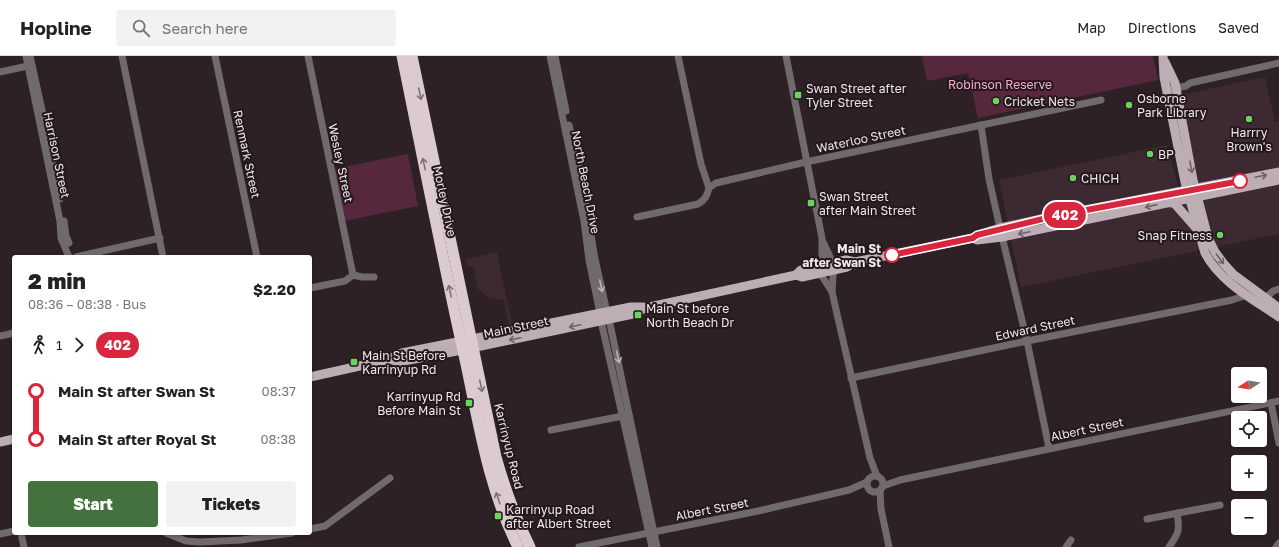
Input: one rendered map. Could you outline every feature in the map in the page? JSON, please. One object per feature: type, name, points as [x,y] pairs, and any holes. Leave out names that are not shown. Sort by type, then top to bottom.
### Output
[{"type":"highway","name":"Morley Drive","points":[[402,56],[467,345]]},
{"type":"highway","name":"Morley Drive","points":[[412,56],[467,345]]},
{"type":"highway","name":"Karrinyup Road","points":[[467,345],[482,444],[493,485],[504,516],[518,547]]},
{"type":"highway","name":"Karrinyup Road","points":[[467,345],[504,485],[515,516],[530,547]]},
{"type":"main road","points":[[1164,58],[1164,77],[1171,87],[1198,230],[1203,249],[1209,262],[1217,270],[1247,295],[1279,317]]},
{"type":"main road","name":"Main Street","points":[[312,377],[391,359],[398,362],[467,345],[604,316],[631,307],[645,308],[796,275],[801,270],[847,268],[855,262],[973,238],[977,240],[1067,214],[1097,213],[1168,202],[1192,194],[1279,172]]},
{"type":"main road","name":"Main Street","points":[[1001,233],[1069,224],[1097,213],[1192,194],[1279,180]]},
{"type":"main road","points":[[1192,194],[1208,238],[1220,259],[1233,274],[1279,308]]},
{"type":"main road","points":[[1168,202],[1174,204],[1198,230]]},
{"type":"main road","points":[[1067,214],[1069,224]]},
{"type":"main road","points":[[0,442],[12,439]]},
{"type":"street","name":"Harrison Street","points":[[26,56],[30,66],[48,137],[66,226],[66,236],[73,255]]},
{"type":"street","name":"Harrison Street","points":[[30,56],[30,66],[60,221],[61,238],[68,255]]},
{"type":"street","points":[[122,56],[164,255]]},
{"type":"street","name":"Renmark Street","points":[[215,56],[257,255]]},
{"type":"street","name":"Wesley Street","points":[[308,56],[353,275]]},
{"type":"street","name":"North Beach Drive","points":[[550,56],[584,221],[589,260],[604,316],[626,415],[651,532],[652,547]]},
{"type":"street","name":"North Beach Drive","points":[[555,56],[581,177],[604,316]]},
{"type":"street","points":[[637,217],[698,204],[703,202],[707,196],[709,188],[701,164],[678,56]]},
{"type":"street","points":[[786,56],[827,269],[876,482],[889,547]]},
{"type":"street","points":[[1171,87],[1185,82],[1190,83],[1279,63]]},
{"type":"street","points":[[0,72],[30,66]]},
{"type":"street","name":"Waterloo Street","points":[[709,188],[716,183],[806,162],[1102,100]]},
{"type":"street","points":[[981,125],[989,179],[1027,341],[1049,448]]},
{"type":"street","points":[[85,255],[160,238]]},
{"type":"street","points":[[827,269],[832,276],[832,292]]},
{"type":"street","points":[[312,288],[345,281],[353,275],[374,277]]},
{"type":"street","points":[[1224,301],[1230,296],[1236,286]]},
{"type":"street","points":[[1266,298],[1273,291],[1279,289]]},
{"type":"street","name":"Edward Street","points":[[851,378],[1232,300],[1247,295]]},
{"type":"street","points":[[0,336],[12,333]]},
{"type":"street","name":"Albert Street","points":[[579,547],[758,511],[849,490],[876,482],[900,480],[1279,401]]},
{"type":"street","points":[[1271,403],[1279,443]]},
{"type":"street","points":[[551,430],[626,415]]},
{"type":"street","points":[[312,529],[324,526],[390,478]]},
{"type":"street","points":[[876,482],[870,491],[881,509]]},
{"type":"street","name":"Albert Street","points":[[849,490],[876,492],[876,482]]},
{"type":"street","points":[[1147,519],[1220,504]]},
{"type":"street","points":[[1169,547],[1179,533],[1177,513]]},
{"type":"street","points":[[0,534],[12,531]]},
{"type":"street","name":"North Beach Drive","points":[[651,532],[657,547]]},
{"type":"street","points":[[21,535],[24,547]]},
{"type":"street","points":[[171,535],[185,544],[216,541],[242,543],[282,535]]},
{"type":"street","points":[[214,535],[216,541]]},
{"type":"street","points":[[1066,547],[1071,540]]},
{"type":"street","points":[[1276,547],[1279,544]]},
{"type":"shaded area","points":[[1265,77],[1275,122],[1279,121],[1279,234],[1021,287],[999,180],[1167,145],[1179,189],[1197,185],[1180,95]]},
{"type":"shaded area","points":[[497,252],[512,324],[509,325],[504,300],[489,298],[478,289],[473,266],[468,267],[466,259]]},
{"type":"green space","name":"Robinson Reserve","points":[[922,56],[1153,56],[1158,80],[978,118],[968,73],[927,81]]},
{"type":"green space","points":[[408,154],[418,206],[344,221],[334,169]]},
{"type":"bus line","name":"402","points":[[892,255],[973,238],[977,235],[1000,228],[1032,221],[1181,191],[1240,181]]},
{"type":"place","name":"Swan Street after Tyler Street","points":[[798,95]]},
{"type":"place","name":"Cricket Nets","points":[[996,101]]},
{"type":"place","name":"Osborne Park Library","points":[[1129,105]]},
{"type":"place","name":"Harrry Brown's","points":[[1249,119]]},
{"type":"place","name":"BP","points":[[1150,154]]},
{"type":"place","name":"CHICH","points":[[1073,178]]},
{"type":"place","name":"Swan Street after Main Street","points":[[811,203]]},
{"type":"place","name":"Snap Fitness","points":[[1220,235]]},
{"type":"place","name":"Main St after Swan St","points":[[892,255]]},
{"type":"place","name":"Main St before North Beach Dr","points":[[638,315]]},
{"type":"place","name":"Main St Before Karrinyup Rd","points":[[354,362]]},
{"type":"place","name":"Karrinyup Rd Before Main St","points":[[469,403]]},
{"type":"place","name":"Karrinyup Road after Albert Street","points":[[498,516]]}]
